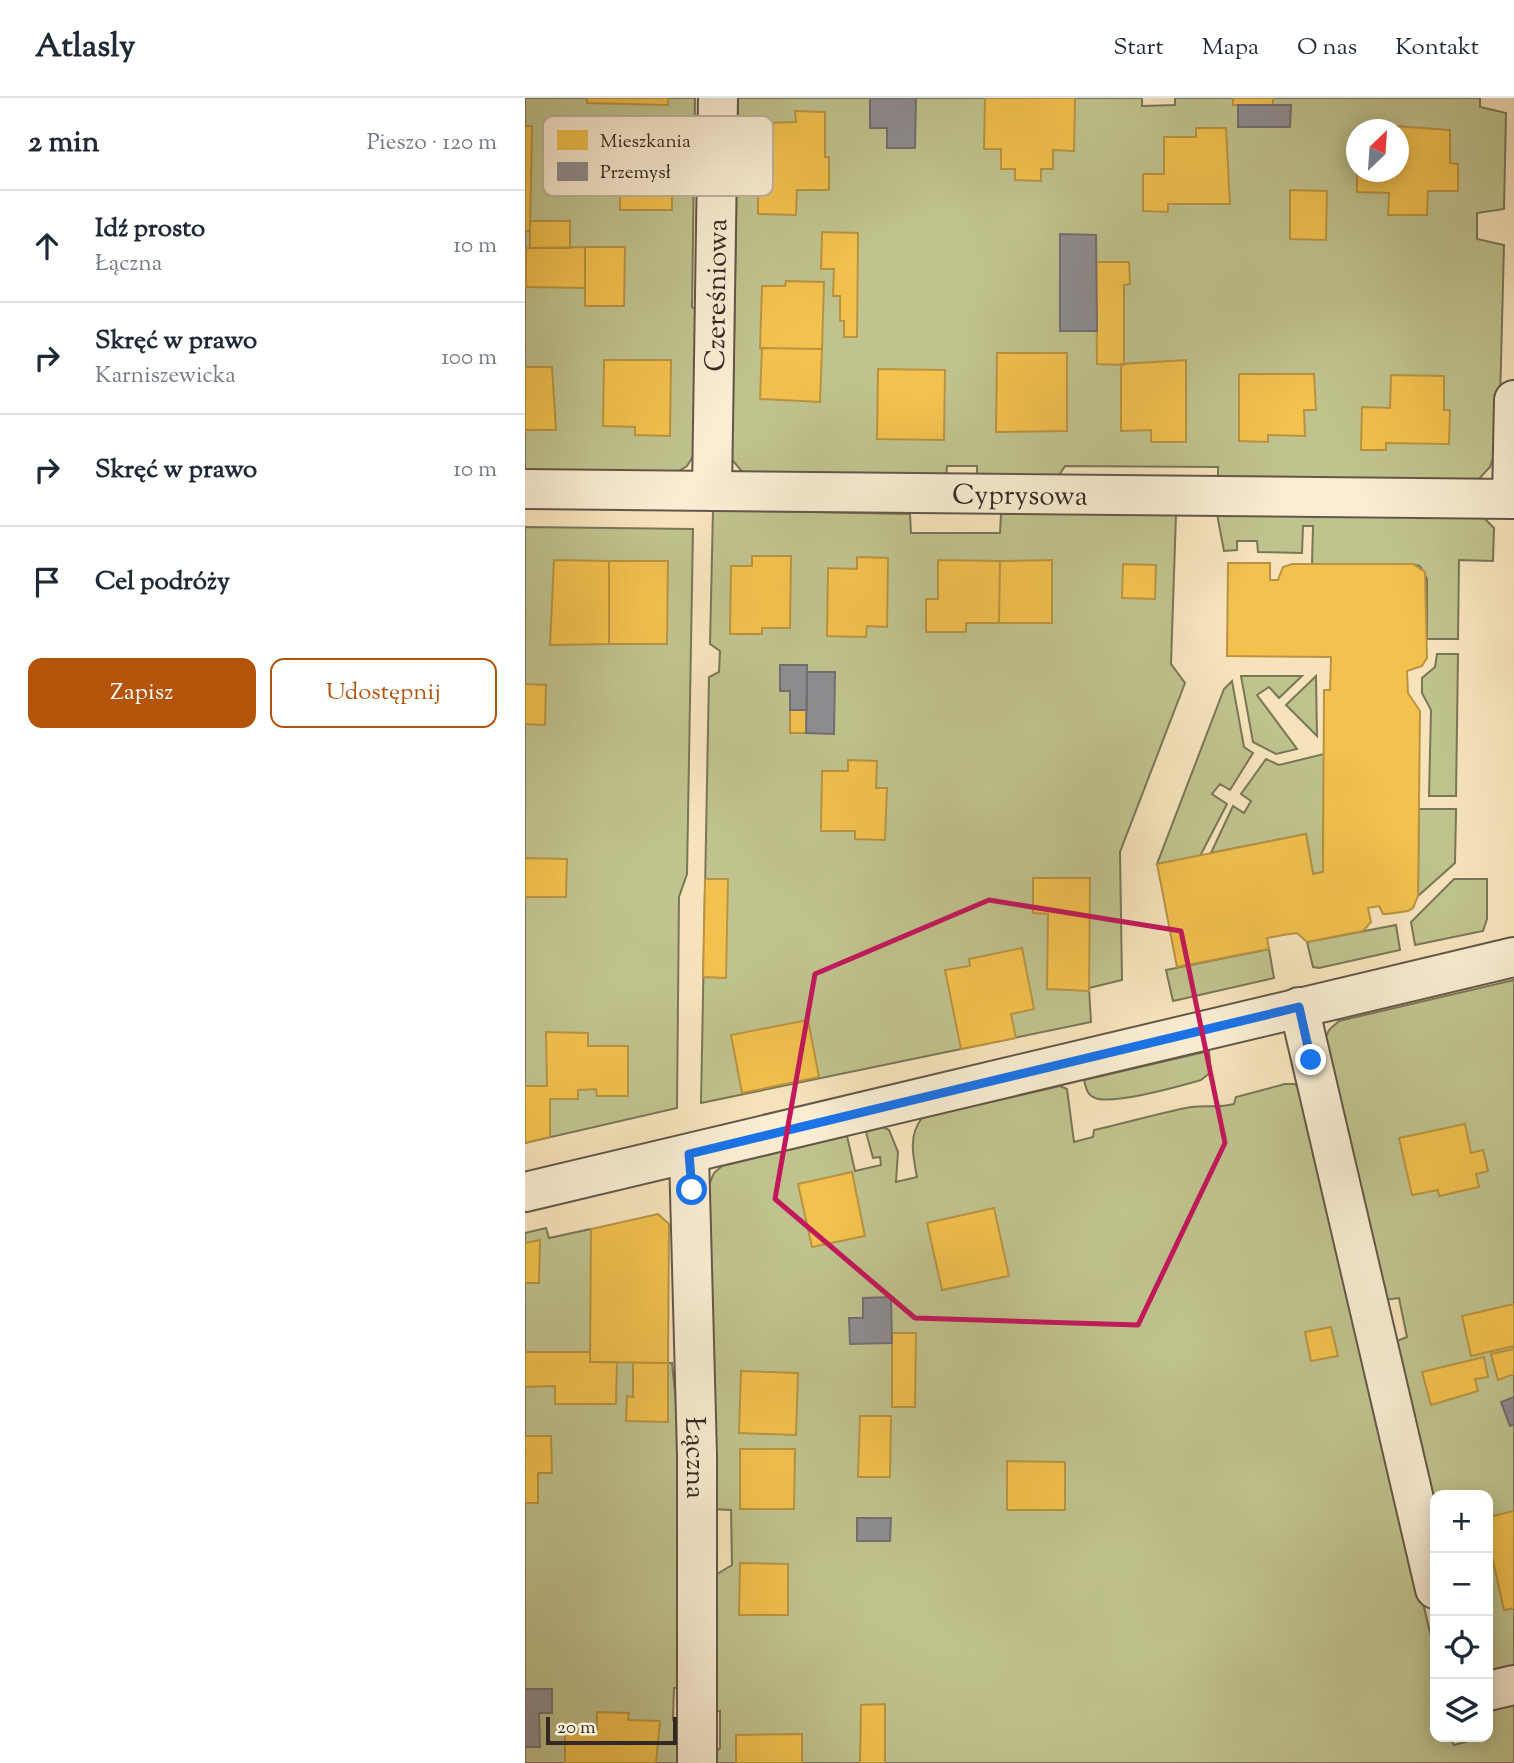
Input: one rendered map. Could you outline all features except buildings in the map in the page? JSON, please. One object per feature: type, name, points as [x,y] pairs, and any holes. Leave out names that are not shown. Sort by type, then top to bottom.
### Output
[{"type":"street","name":"Czereśniowa","points":[[718,98],[718,116]]},
{"type":"street","name":"Czereśniowa","points":[[712,491],[717,196]]},
{"type":"street","points":[[1513,499],[1514,400]]},
{"type":"street","name":"Cyprysowa","points":[[525,489],[1513,499]]},
{"type":"street","points":[[525,1192],[1514,957]]},
{"type":"street","points":[[1299,1007],[1430,1568]]},
{"type":"street","name":"Łączna","points":[[689,1154],[697,1455],[697,1763]]},
{"type":"street","points":[[1493,1690],[1514,1685]]},
{"type":"highlighted area","points":[[989,900],[1181,931],[1225,1143],[1138,1325],[915,1318],[775,1199],[815,974]]},
{"type":"green space","points":[[525,98],[695,98],[695,116],[543,116],[543,196],[694,196],[692,307],[700,313],[695,453],[687,466],[669,477],[525,476]]},
{"type":"green space","points":[[738,98],[1142,98],[1142,106],[1175,105],[1175,98],[1480,98],[1480,107],[1506,113],[1504,209],[1477,213],[1477,239],[1504,245],[1499,440],[1490,467],[1476,482],[1218,482],[1218,467],[1065,466],[1056,480],[977,479],[977,466],[947,466],[946,480],[744,474],[729,456],[728,411],[733,407],[736,196],[773,196],[773,116],[738,116]]},
{"type":"green space","points":[[713,510],[910,514],[911,533],[1000,533],[1001,514],[1176,514],[1171,664],[1185,683],[1120,852],[1122,980],[1089,988],[1091,1022],[701,1103],[709,677],[719,672],[720,651],[710,644]]},
{"type":"green space","points":[[1217,514],[1484,518],[1494,528],[1493,561],[1459,560],[1458,639],[1427,639],[1427,579],[1420,566],[1312,564],[1313,526],[1303,526],[1302,553],[1258,552],[1257,541],[1237,541],[1237,550],[1224,551]]},
{"type":"green space","points":[[525,527],[693,529],[687,874],[679,897],[677,1108],[525,1143]]},
{"type":"green space","points":[[1437,654],[1458,654],[1456,796],[1429,796],[1431,710],[1422,693],[1422,678],[1435,667]]},
{"type":"green space","points":[[1241,676],[1302,676],[1279,698],[1269,687],[1257,695],[1297,749],[1276,754],[1253,742]]},
{"type":"green space","points":[[1316,676],[1317,736],[1286,705]]},
{"type":"green space","points":[[1232,681],[1244,747],[1253,753],[1230,790],[1220,784],[1212,794],[1227,804],[1200,856],[1157,864],[1224,689]]},
{"type":"green space","points":[[1324,754],[1323,872],[1313,874],[1306,834],[1211,853],[1233,806],[1244,813],[1251,801],[1241,794],[1266,759],[1279,765]]},
{"type":"green space","points":[[1419,809],[1456,809],[1456,813],[1455,863],[1418,896]]},
{"type":"green space","points":[[1454,879],[1487,879],[1487,919],[1483,931],[1415,945],[1411,922]]},
{"type":"green space","points":[[1396,925],[1400,950],[1319,968],[1313,967],[1307,942]]},
{"type":"green space","points":[[1269,949],[1274,978],[1173,1001],[1166,970]]},
{"type":"green space","points":[[1514,980],[1514,1668],[1493,1671],[1493,1490],[1430,1490],[1428,1494],[1394,1342],[1407,1337],[1399,1298],[1384,1300],[1323,1043],[1329,1030],[1339,1021]]},
{"type":"green space","points":[[1209,1051],[1211,1072],[1201,1080],[1191,1083],[1117,1099],[1092,1097],[1085,1086],[1084,1080]]},
{"type":"green space","points":[[1285,1084],[1294,1084],[1301,1088],[1430,1632],[1430,1742],[1452,1742],[1454,1745],[1465,1742],[1493,1742],[1493,1706],[1514,1701],[1514,1763],[713,1763],[713,1755],[720,1748],[720,1711],[712,1711],[712,1577],[732,1565],[731,1510],[713,1509],[707,1189],[714,1173],[722,1166],[847,1136],[855,1171],[881,1165],[880,1157],[873,1158],[866,1132],[883,1127],[889,1130],[898,1152],[896,1182],[917,1177],[913,1139],[922,1118],[1060,1086],[1067,1089],[1074,1142],[1093,1137],[1094,1130],[1167,1112],[1191,1107],[1234,1104],[1236,1097]]},
{"type":"green space","points":[[546,1228],[549,1238],[591,1229],[668,1363],[672,1363],[684,1483],[681,1688],[674,1688],[673,1720],[683,1728],[683,1763],[525,1763],[525,1233]]},
{"type":"route","points":[[692,1190],[689,1154],[1299,1007],[1311,1060]]}]
